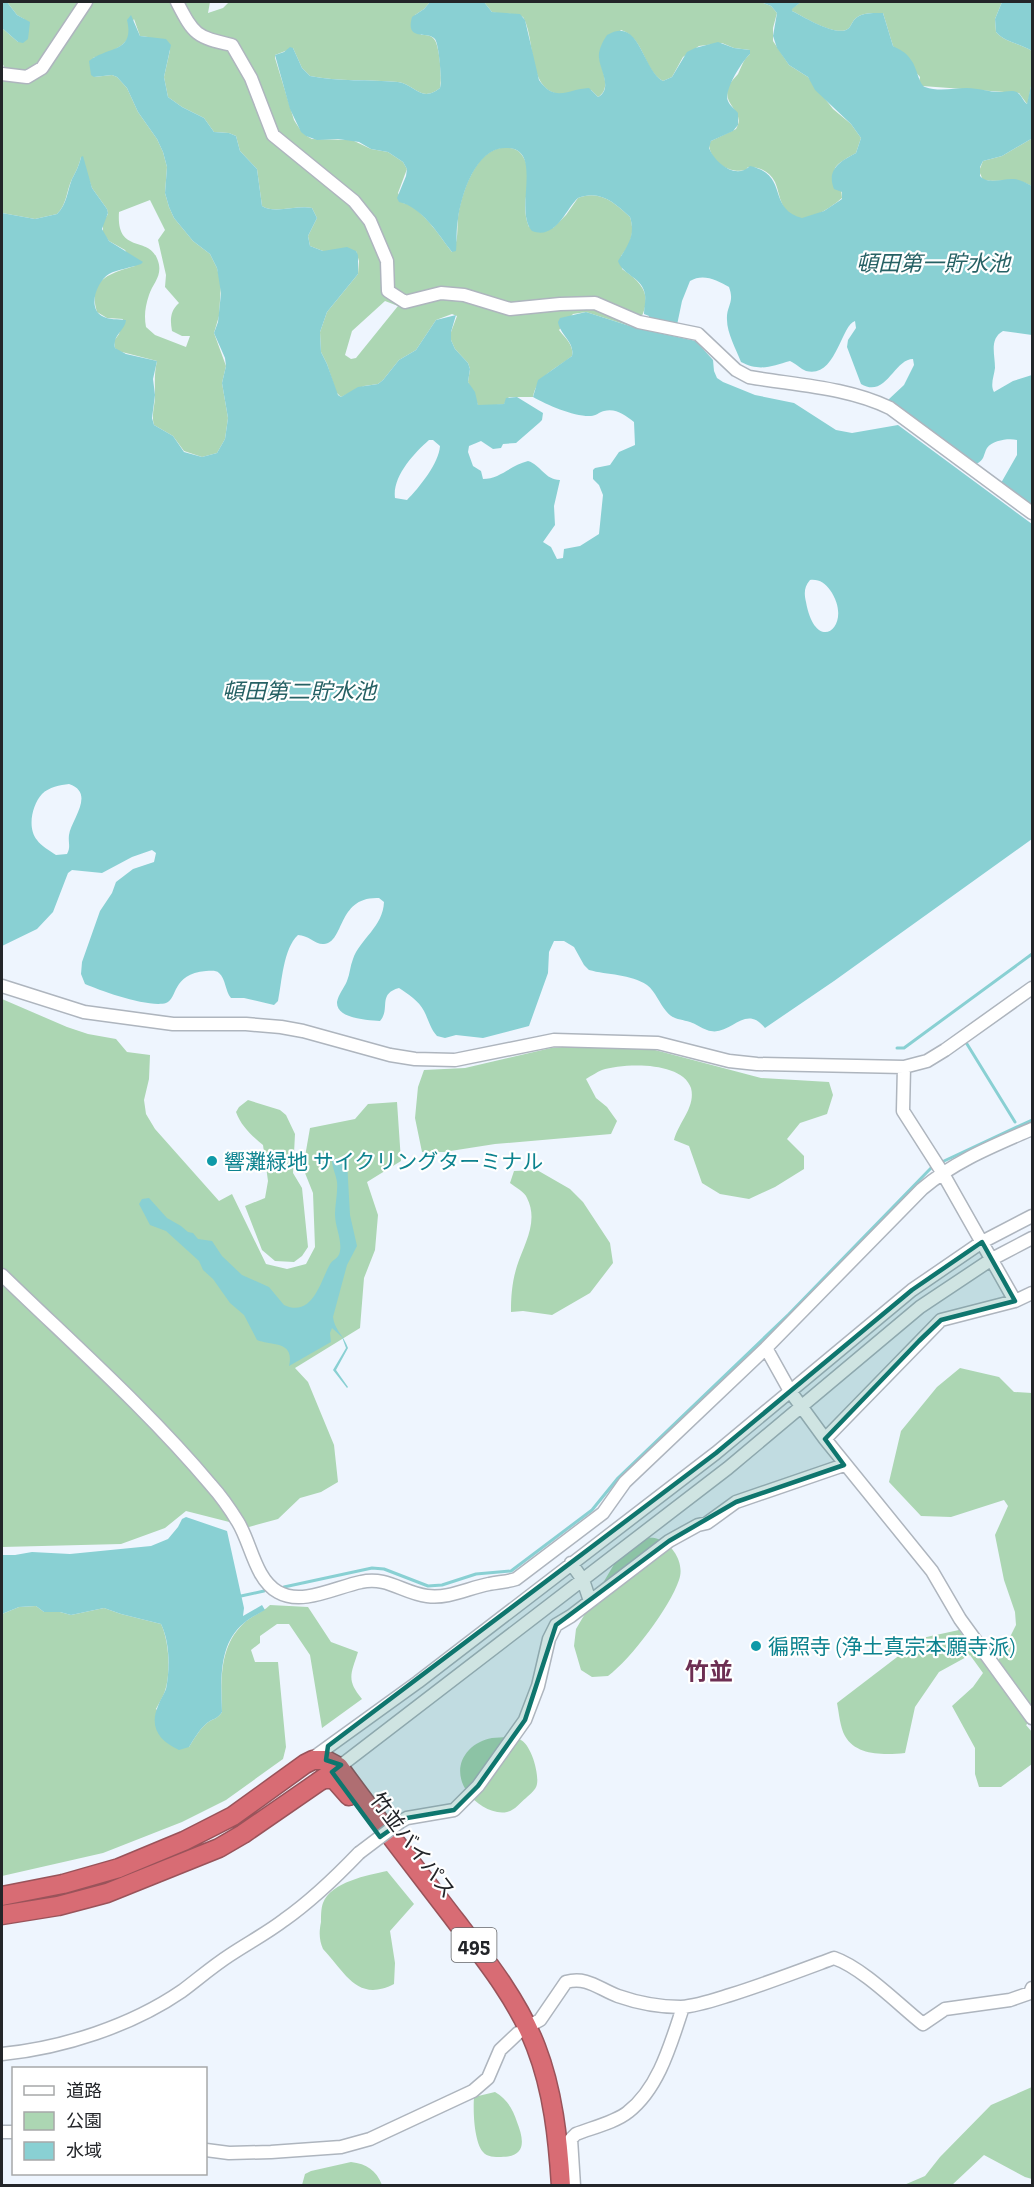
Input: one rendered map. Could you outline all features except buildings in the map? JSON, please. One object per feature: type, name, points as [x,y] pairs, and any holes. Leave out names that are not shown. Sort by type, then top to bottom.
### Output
[{"type":"highway","points":[[2,1896],[75,1881],[119,1868],[184,1841],[233,1816],[304,1764],[313,1760],[335,1768]]},
{"type":"highway","points":[[2,1915],[58,1906],[107,1893],[219,1848],[243,1834],[335,1768]]},
{"type":"highway","name":"竹並バイパス","points":[[335,1768],[481,1954],[503,1986],[522,2030],[543,2066],[550,2093],[561,2177]]},
{"type":"street","points":[[2,74],[27,77],[42,68],[86,2]]},
{"type":"street","points":[[177,2],[195,33],[207,39],[232,45],[251,78],[273,135],[354,201],[370,221],[387,261],[388,291],[405,302],[441,293],[464,294],[510,309],[595,303],[639,322],[698,334],[736,370],[748,377],[844,392],[870,398],[890,408],[1032,513]]},
{"type":"street","points":[[2,986],[84,1012],[173,1024],[246,1024],[303,1030],[390,1055],[415,1059],[454,1060],[554,1040],[658,1043],[729,1061],[757,1064],[904,1067],[927,1061],[945,1050],[1032,988]]},
{"type":"street","points":[[904,1067],[903,1111],[942,1172],[1015,1301]]},
{"type":"street","points":[[2,1275],[157,1426],[212,1486],[239,1523],[269,1586],[279,1593],[293,1597],[308,1596],[363,1581],[378,1580],[393,1583],[424,1596],[435,1597],[516,1579],[603,1513],[625,1482],[766,1348],[922,1189],[942,1172],[980,1151],[1032,1129]]},
{"type":"street","points":[[335,1768],[418,1682],[716,1453],[912,1290],[982,1242],[1032,1216]]},
{"type":"street","points":[[335,1768],[728,1468],[920,1307],[992,1259],[1032,1238]]},
{"type":"street","points":[[825,1439],[941,1320],[1015,1301],[1032,1293]]},
{"type":"street","points":[[766,1348],[790,1390],[825,1439],[932,1571],[960,1619],[1032,1718]]},
{"type":"street","points":[[2,2054],[81,2037],[134,2017],[180,1992],[227,1957],[285,1920],[359,1853],[400,1822],[407,1818],[454,1810],[478,1786],[525,1720],[538,1686],[549,1640],[556,1625],[669,1541],[707,1522],[736,1502],[844,1465]]},
{"type":"street","points":[[571,1563],[583,1580],[590,1601]]},
{"type":"street","points":[[207,2150],[229,2153],[306,2150],[341,2147],[370,2139],[473,2091],[488,2078],[500,2050],[522,2030],[540,2020],[566,1982],[573,1980],[583,1979],[616,1995],[657,2006],[683,2007],[770,1982],[834,1959],[843,1962],[871,1982],[923,2025],[945,2009],[1010,2000],[1030,1993],[1032,1988]]},
{"type":"street","points":[[574,2186],[561,2177],[571,2139],[576,2134],[626,2114],[639,2102],[664,2059],[683,2007]]},
{"type":"highlighted area","points":[[982,1242],[1015,1301],[941,1320],[919,1341],[825,1439],[844,1465],[736,1502],[669,1541],[556,1625],[525,1720],[478,1786],[454,1810],[407,1818],[380,1837],[332,1772],[341,1765],[326,1760],[328,1746],[336,1739],[716,1453],[912,1290]]},
{"type":"green space","points":[[7,2],[210,2],[208,13],[223,8],[229,2],[430,2],[415,15],[421,35],[434,39],[438,48],[440,88],[428,94],[398,82],[310,76],[302,68],[293,48],[275,55],[275,58],[294,120],[298,126],[312,139],[352,140],[371,149],[388,152],[403,162],[407,169],[398,193],[403,203],[410,205],[423,216],[452,252],[457,238],[459,211],[469,179],[482,159],[499,148],[518,151],[526,163],[528,177],[525,210],[529,227],[553,228],[578,198],[593,195],[607,199],[630,217],[632,233],[630,242],[621,256],[622,269],[643,288],[646,302],[641,318],[636,328],[586,312],[573,314],[559,330],[571,345],[572,356],[538,383],[533,397],[509,397],[504,404],[480,407],[468,382],[470,369],[468,363],[455,349],[451,340],[451,332],[457,316],[452,314],[436,320],[416,350],[399,360],[378,384],[364,386],[341,397],[336,392],[321,352],[320,332],[327,312],[358,274],[359,261],[356,251],[323,251],[310,246],[308,236],[317,218],[312,208],[273,209],[262,206],[257,169],[240,151],[236,136],[214,132],[204,118],[168,97],[164,77],[170,50],[148,37],[140,36],[134,19],[129,36],[122,45],[93,58],[94,77],[112,75],[127,88],[138,112],[157,139],[163,152],[167,167],[165,193],[174,218],[193,241],[210,254],[221,284],[219,316],[214,333],[226,366],[222,383],[228,418],[225,439],[217,453],[202,457],[184,451],[173,436],[154,425],[157,361],[118,351],[114,341],[119,334],[123,319],[107,318],[97,312],[95,292],[98,285],[110,275],[135,266],[125,250],[109,241],[103,233],[103,222],[108,214],[107,209],[92,188],[81,157],[65,202],[57,214],[35,219],[2,213],[2,68],[5,68],[2,63],[2,28],[18,42],[24,19],[17,15]],"holes":[[[150,200],[165,230],[158,240],[166,275],[165,287],[179,303],[171,316],[172,331],[182,336],[190,336],[186,347],[155,335],[146,327],[146,307],[158,275],[158,261],[148,248],[128,240],[119,226],[119,212]],[[385,301],[398,306],[356,358],[351,359],[345,355],[352,331]]]},
{"type":"green space","points":[[484,2],[761,2],[771,6],[777,13],[773,28],[773,41],[789,65],[808,77],[833,109],[851,124],[861,138],[856,153],[835,168],[842,198],[814,216],[798,218],[785,209],[773,178],[767,173],[752,167],[740,171],[733,170],[721,165],[713,156],[709,144],[711,141],[736,129],[738,117],[727,92],[750,54],[750,50],[734,48],[722,43],[699,46],[683,57],[672,77],[663,81],[651,70],[635,40],[621,30],[599,54],[605,83],[602,93],[598,97],[591,90],[559,94],[549,90],[537,73],[523,17],[492,12]]},
{"type":"green space","points":[[801,2],[1002,2],[995,19],[996,32],[1032,51],[1032,81],[1028,102],[1027,104],[1019,93],[922,86],[919,82],[920,77],[893,46],[883,13],[861,15],[848,29],[840,31],[818,25],[792,11],[791,9]]},
{"type":"green space","points":[[1032,132],[1032,186],[1013,180],[983,180],[979,171],[983,161],[1002,156],[1031,139]]},
{"type":"green space","points":[[2,999],[67,1027],[88,1034],[116,1039],[127,1052],[150,1055],[149,1079],[144,1100],[146,1114],[155,1129],[219,1201],[232,1194],[266,1264],[287,1269],[306,1264],[315,1247],[313,1193],[303,1168],[310,1128],[355,1119],[368,1104],[397,1102],[401,1161],[367,1182],[378,1215],[375,1250],[364,1278],[360,1328],[295,1368],[308,1382],[334,1445],[338,1482],[321,1492],[300,1498],[278,1519],[249,1527],[186,1511],[165,1528],[121,1544],[2,1547]]},
{"type":"green space","points":[[586,1045],[655,1050],[761,1078],[829,1082],[833,1095],[827,1114],[800,1123],[787,1139],[804,1156],[804,1169],[775,1187],[749,1199],[720,1194],[702,1183],[689,1146],[674,1140],[691,1102],[691,1088],[685,1079],[676,1073],[651,1066],[612,1068],[600,1071],[586,1079],[596,1098],[607,1107],[617,1121],[611,1134],[495,1144],[444,1152],[422,1152],[415,1118],[418,1087],[424,1070],[465,1068],[551,1048]]},
{"type":"green space","points":[[248,1100],[280,1110],[286,1115],[295,1134],[293,1173],[302,1188],[308,1247],[294,1262],[275,1261],[262,1250],[245,1206],[265,1198],[268,1181],[263,1145],[244,1126],[236,1112]]},
{"type":"green space","points":[[537,1170],[570,1189],[583,1202],[610,1243],[613,1263],[590,1293],[552,1315],[523,1311],[511,1312],[514,1278],[529,1233],[531,1216],[526,1196],[510,1183],[514,1171]]},
{"type":"green space","points":[[960,1368],[999,1377],[1014,1392],[1032,1393],[1032,1720],[1026,1725],[1032,1732],[1032,1764],[1001,1787],[979,1787],[975,1774],[975,1748],[952,1706],[973,1687],[983,1673],[970,1655],[939,1672],[915,1707],[905,1753],[872,1753],[850,1743],[843,1732],[837,1703],[922,1638],[959,1630],[974,1652],[998,1661],[1016,1625],[1015,1612],[1004,1580],[995,1535],[1008,1506],[1004,1500],[951,1517],[921,1516],[889,1482],[901,1431],[937,1387]]},
{"type":"green space","points":[[644,1537],[658,1539],[673,1550],[679,1561],[679,1580],[659,1618],[628,1658],[608,1676],[592,1677],[581,1670],[574,1646],[576,1629],[623,1549]]},
{"type":"green space","points":[[270,1605],[308,1607],[331,1642],[358,1652],[351,1677],[362,1699],[322,1728],[310,1655],[289,1624],[277,1624],[260,1636],[260,1643],[251,1650],[255,1662],[278,1662],[286,1747],[283,1759],[226,1800],[182,1822],[103,1853],[2,1876],[2,1614],[19,1607],[36,1606],[44,1612],[71,1615],[104,1608],[161,1624],[167,1647],[168,1675],[165,1691],[156,1709],[189,1747],[204,1726],[222,1712],[223,1665],[229,1643],[243,1624]]},
{"type":"green space","points":[[492,1738],[519,1739],[527,1746],[535,1766],[537,1784],[535,1788],[517,1806],[507,1812],[496,1812],[476,1801],[468,1793],[460,1775],[463,1758],[468,1751],[474,1745]]},
{"type":"green space","points":[[387,1871],[414,1904],[390,1931],[395,1963],[394,1984],[370,1990],[353,1982],[323,1949],[320,1936],[321,1910],[327,1896],[342,1885],[361,1877]]},
{"type":"green space","points":[[1032,2087],[1032,2179],[984,2155],[952,2185],[904,2185],[925,2176],[940,2157],[991,2105]]},
{"type":"green space","points":[[495,2092],[506,2101],[511,2109],[521,2135],[519,2151],[509,2156],[494,2157],[485,2154],[480,2147],[476,2133],[474,2097]]},
{"type":"green space","points":[[351,2162],[362,2164],[370,2169],[377,2175],[382,2185],[302,2185],[305,2174],[311,2171]]},
{"type":"water","points":[[2,2],[7,2],[17,15],[30,22],[28,39],[23,43],[18,42],[2,28]]},
{"type":"water","name":"頓田第一貯水池","points":[[430,2],[484,2],[492,12],[520,14],[525,20],[539,80],[545,87],[556,93],[589,88],[598,97],[602,94],[605,89],[605,79],[599,52],[607,35],[618,31],[627,32],[634,38],[656,75],[663,81],[672,77],[687,52],[695,48],[718,42],[734,48],[750,50],[750,54],[734,76],[727,96],[729,103],[738,113],[738,125],[733,131],[711,141],[709,148],[726,168],[739,171],[750,166],[762,170],[775,184],[784,207],[802,218],[824,211],[842,199],[842,192],[834,189],[833,171],[836,166],[856,153],[861,138],[851,124],[815,90],[808,77],[789,65],[777,48],[773,36],[777,13],[771,6],[761,2],[801,2],[792,11],[819,25],[840,31],[848,29],[861,15],[883,13],[893,46],[909,57],[925,87],[967,88],[996,92],[1014,91],[1027,104],[1032,81],[1031,139],[1002,156],[983,161],[980,176],[991,181],[1017,179],[1032,186],[1032,335],[1003,331],[999,334],[994,343],[995,368],[992,383],[994,392],[1013,381],[1032,375],[1032,506],[1001,483],[1017,455],[1017,440],[993,443],[987,448],[981,461],[976,464],[888,400],[904,385],[914,365],[913,359],[900,365],[883,383],[877,386],[870,387],[861,384],[847,347],[848,340],[856,328],[855,321],[850,325],[831,360],[816,371],[806,371],[790,361],[766,367],[748,365],[741,362],[730,336],[727,315],[731,292],[729,287],[720,282],[710,278],[690,281],[682,301],[677,325],[649,319],[649,316],[644,314],[645,297],[641,284],[624,270],[618,261],[631,235],[632,224],[630,217],[613,202],[593,195],[578,198],[554,228],[540,233],[532,231],[525,209],[526,169],[524,158],[518,151],[506,148],[495,150],[486,155],[478,164],[463,198],[457,223],[456,251],[452,252],[422,215],[399,202],[397,198],[407,169],[403,162],[388,152],[371,149],[359,142],[338,139],[317,140],[301,132],[290,109],[275,55],[290,47],[293,48],[302,68],[310,76],[398,82],[428,94],[440,88],[441,83],[436,42],[431,36],[414,33],[411,25],[412,17]]},
{"type":"water","points":[[1002,2],[1032,2],[1032,51],[996,32],[995,19]]},
{"type":"water","name":"頓田第二貯水池","points":[[131,15],[140,36],[166,39],[171,45],[164,77],[168,97],[204,118],[214,132],[236,136],[240,151],[257,169],[262,206],[273,209],[312,208],[317,218],[308,236],[310,246],[323,251],[347,247],[356,251],[358,274],[327,312],[320,332],[321,352],[338,395],[341,397],[358,387],[378,384],[399,360],[416,350],[436,320],[456,315],[451,340],[455,349],[468,363],[470,369],[468,382],[475,392],[478,405],[504,404],[506,398],[517,397],[543,413],[542,420],[516,443],[503,444],[501,448],[493,449],[481,441],[469,446],[468,452],[473,466],[481,471],[483,479],[495,477],[528,461],[550,478],[560,480],[554,506],[555,525],[543,542],[551,547],[557,559],[563,558],[564,549],[580,546],[599,534],[603,495],[599,485],[593,479],[593,470],[610,465],[619,452],[635,445],[634,422],[620,413],[608,410],[593,416],[577,415],[533,397],[538,380],[572,356],[571,347],[559,327],[560,318],[586,312],[636,328],[696,341],[713,360],[717,378],[723,382],[755,395],[794,403],[836,430],[852,433],[898,425],[1032,524],[1032,839],[765,1028],[757,1021],[750,1019],[715,1031],[674,1018],[647,985],[626,977],[589,970],[574,947],[564,941],[554,941],[549,952],[548,973],[529,1026],[483,1038],[456,1035],[445,1038],[437,1036],[419,1004],[399,988],[388,994],[385,1012],[380,1021],[347,1015],[338,1008],[337,1002],[347,981],[356,952],[380,919],[384,902],[379,898],[365,899],[356,904],[349,911],[331,941],[321,944],[298,935],[286,957],[278,1001],[274,1005],[244,998],[231,998],[221,976],[215,971],[195,973],[187,977],[181,981],[170,1001],[158,1004],[125,998],[85,984],[81,974],[82,962],[100,911],[112,893],[116,882],[133,869],[154,862],[156,853],[152,850],[132,857],[102,873],[72,870],[68,873],[53,912],[37,929],[2,946],[2,213],[35,219],[57,214],[65,202],[72,179],[83,156],[92,188],[107,209],[108,213],[102,229],[109,241],[143,262],[105,277],[94,301],[95,307],[102,316],[126,320],[115,340],[115,348],[126,354],[157,361],[153,379],[155,395],[152,418],[154,425],[173,436],[184,452],[202,457],[217,453],[225,439],[228,418],[222,383],[226,366],[225,358],[214,333],[218,322],[221,293],[217,268],[210,254],[193,241],[174,218],[165,193],[167,167],[163,152],[157,139],[138,112],[127,88],[112,75],[94,77],[91,75],[89,61],[124,44],[128,31],[127,20]],"holes":[[[429,440],[433,440],[440,446],[432,467],[407,500],[395,498],[400,474]],[[810,580],[813,580],[824,583],[830,590],[837,603],[838,615],[836,624],[831,630],[825,632],[817,629],[811,619],[805,596]],[[69,784],[77,788],[81,794],[81,800],[69,835],[68,852],[56,855],[37,840],[32,829],[32,817],[42,794],[58,786]]]},
{"type":"water","points":[[338,1158],[347,1161],[350,1215],[357,1246],[347,1265],[333,1317],[348,1348],[336,1370],[347,1388],[333,1370],[346,1348],[342,1337],[332,1328],[331,1342],[289,1366],[290,1358],[285,1348],[257,1340],[244,1315],[230,1303],[213,1279],[203,1270],[199,1261],[166,1231],[150,1225],[139,1204],[142,1199],[149,1198],[167,1218],[193,1233],[198,1239],[212,1241],[222,1256],[242,1275],[269,1287],[284,1305],[294,1308],[302,1307],[314,1297],[330,1264],[339,1254],[340,1242],[335,1214],[337,1182],[332,1160]]},
{"type":"water","points":[[186,1517],[227,1531],[244,1608],[243,1616],[262,1605],[265,1610],[244,1623],[229,1641],[223,1664],[222,1712],[204,1726],[189,1747],[179,1750],[161,1738],[155,1727],[155,1714],[166,1689],[168,1673],[168,1647],[161,1624],[104,1608],[71,1615],[44,1612],[36,1606],[19,1607],[2,1614],[2,1555],[32,1552],[70,1554],[151,1546],[168,1539],[182,1519]]},
{"type":"waterway","points":[[897,1048],[904,1048],[1032,954]]},
{"type":"waterway","points":[[967,1044],[1015,1122]]},
{"type":"waterway","points":[[944,1161],[1032,1120]]},
{"type":"waterway","points":[[284,1587],[372,1568],[384,1569],[428,1586],[442,1585],[476,1574],[511,1571],[592,1510],[618,1478],[789,1314],[932,1167]]},
{"type":"waterway","points":[[241,1596],[264,1591]]},
{"type":"place","name":"響灘緑地 サイクリングターミナル","points":[[212,1161]]},
{"type":"place","name":"徧照寺 (浄土真宗本願寺派)","points":[[756,1646]]},
{"type":"district","name":"竹並","points":[[709,1671]]}]
